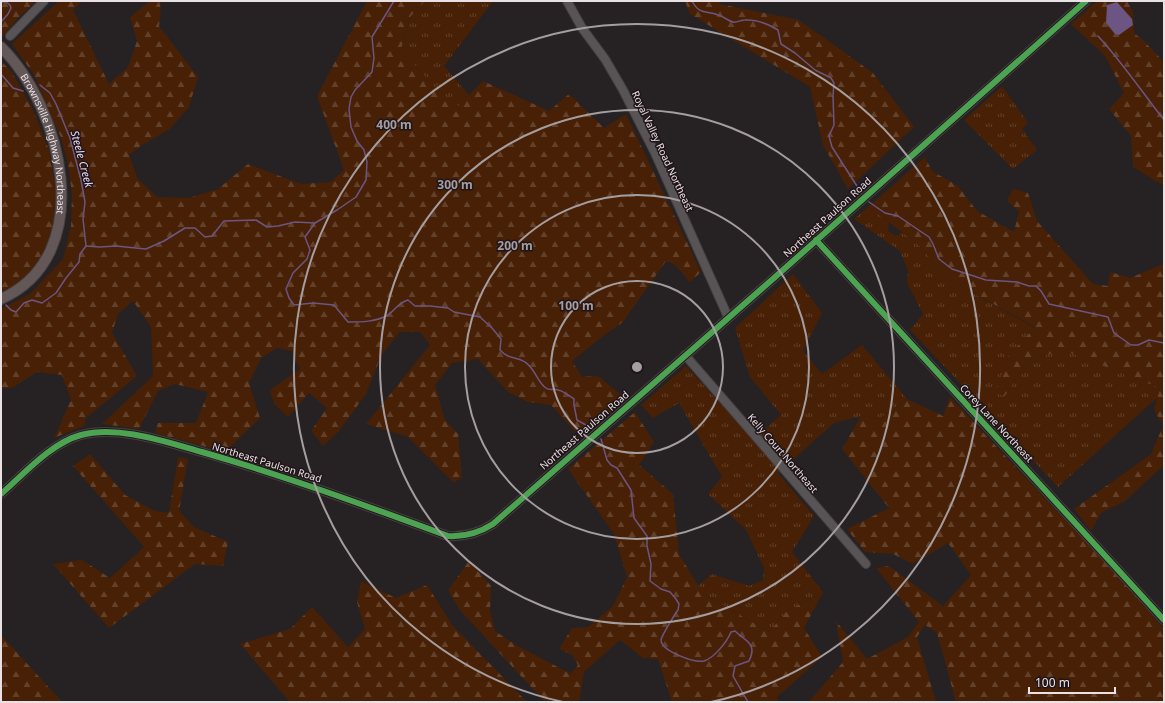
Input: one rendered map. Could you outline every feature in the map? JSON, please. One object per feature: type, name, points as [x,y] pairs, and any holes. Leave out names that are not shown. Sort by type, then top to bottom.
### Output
[{"type":"main road","name":"Brownsville Highway Northeast","points":[[1,47],[15,63],[39,102],[54,142],[60,166],[62,193],[58,226],[52,246],[45,261],[26,283],[1,299]]},
{"type":"street","points":[[10,36],[44,1]]},
{"type":"street","name":"Royal Valley Road Northeast","points":[[567,1],[582,28],[605,59],[625,95],[655,154],[728,317]]},
{"type":"street","name":"Northeast Paulson Road","points":[[1,494],[44,456],[66,441],[92,433],[122,434],[170,444],[240,463],[314,487],[448,536],[471,534],[493,524],[1086,1]]},
{"type":"street","name":"Corey Lane Northeast","points":[[816,240],[1164,620]]},
{"type":"street","name":"Kelly Court Northeast","points":[[684,356],[866,564]]},
{"type":"green space","points":[[1,1],[36,1],[19,17],[3,36],[1,34]]},
{"type":"green space","points":[[59,1],[82,1],[73,10],[109,84],[128,67],[137,41],[130,17],[150,1],[159,1],[161,9],[159,26],[198,77],[189,107],[170,129],[142,145],[129,155],[138,179],[157,197],[189,198],[218,189],[248,164],[301,184],[331,182],[344,170],[317,96],[367,1],[425,1],[410,17],[401,49],[454,110],[483,81],[549,111],[569,94],[604,128],[626,114],[701,272],[690,282],[675,265],[666,261],[623,322],[572,361],[582,377],[598,376],[626,399],[581,438],[551,405],[528,402],[508,392],[478,359],[452,363],[435,385],[445,420],[458,434],[462,477],[454,483],[408,437],[366,424],[430,345],[420,332],[400,332],[382,354],[366,394],[339,431],[323,446],[311,431],[327,408],[309,393],[288,417],[274,404],[270,390],[300,369],[292,351],[277,348],[261,358],[249,383],[260,418],[225,452],[155,433],[158,423],[196,423],[208,392],[175,384],[158,391],[139,429],[102,424],[153,376],[151,327],[133,301],[118,314],[112,333],[137,376],[86,418],[84,426],[54,438],[71,400],[62,375],[37,372],[12,388],[1,388],[1,309],[30,294],[63,259],[71,226],[72,194],[68,164],[61,138],[34,75],[12,44]]},
{"type":"green space","points":[[425,1],[493,1],[444,66],[469,95],[454,111],[401,49],[410,17]]},
{"type":"green space","points":[[685,1],[719,1],[720,4],[799,20],[873,73],[914,127],[848,189],[823,145],[810,87],[690,14]]},
{"type":"green space","points":[[1097,1],[1127,1],[1133,12],[1134,33],[1143,40],[1164,62],[1164,186],[1133,167],[1131,136],[1109,109],[1124,93],[1105,56],[1071,24]]},
{"type":"green space","points":[[1,61],[11,71],[33,110],[49,150],[56,193],[52,232],[35,270],[13,287],[1,291]]},
{"type":"green space","points":[[1002,86],[1028,123],[1022,129],[1037,150],[1013,169],[964,120]]},
{"type":"green space","points":[[925,157],[932,171],[958,186],[977,211],[1014,232],[1019,211],[1007,201],[1013,189],[1028,193],[1037,221],[1093,284],[1108,286],[1110,272],[1130,278],[1163,264],[1164,465],[1124,502],[1102,512],[1091,531],[1074,509],[1151,454],[1163,426],[1154,410],[1160,388],[1063,350],[1026,361],[1005,396],[995,393],[1009,355],[1035,327],[948,279],[918,244],[868,207]]},
{"type":"green space","points":[[868,207],[889,222],[888,231],[896,236],[902,232],[918,244],[948,279],[1035,328],[1009,355],[1005,396],[1026,361],[1063,349],[1160,388],[1158,397],[1058,487],[910,330],[923,314],[907,283],[908,271],[900,251],[854,219]]},
{"type":"green space","points":[[793,274],[822,313],[803,351],[822,374],[862,345],[907,399],[879,419],[861,416],[834,423],[778,473],[814,516],[792,552],[823,592],[787,611],[769,632],[703,594],[698,586],[712,574],[749,586],[763,580],[764,568],[746,530],[708,494],[722,477],[679,403],[653,418],[641,405],[686,366],[753,440],[781,415],[750,377],[735,328]]},
{"type":"green space","points":[[950,397],[1128,587],[1164,629],[1164,702],[956,702],[937,633],[925,625],[917,637],[936,702],[809,702],[843,662],[836,621],[867,659],[908,637],[919,622],[876,568],[889,566],[943,606],[971,575],[948,543],[913,564],[893,554],[865,552],[847,529],[889,508],[842,449],[861,416],[879,419],[907,399],[943,416]]},
{"type":"green space","points":[[635,412],[654,442],[639,465],[673,494],[679,554],[703,594],[769,632],[787,611],[823,592],[804,628],[822,657],[776,698],[780,702],[672,702],[658,659],[643,658],[620,640],[584,672],[579,702],[545,702],[459,609],[448,590],[469,561],[491,586],[490,611],[495,631],[514,644],[571,674],[578,665],[572,655],[559,649],[572,628],[588,627],[613,606],[627,577],[614,534],[568,469]]},
{"type":"green space","points":[[90,454],[125,495],[155,511],[169,513],[178,457],[188,459],[179,511],[194,527],[228,542],[223,566],[195,564],[109,628],[53,564],[82,560],[110,578],[144,547],[73,466]]},
{"type":"green space","points":[[361,581],[396,598],[427,585],[452,625],[527,702],[287,702],[289,701],[240,644],[290,629],[312,607],[348,647],[365,629],[357,602]]},
{"type":"green space","points":[[1,635],[62,702],[1,702]]},
{"type":"shaded area","points":[[1117,2],[1132,19],[1133,25],[1119,35],[1115,34],[1106,23],[1107,5]]},
{"type":"waterway","points":[[86,246],[116,246],[146,249],[164,241],[185,228],[195,228],[205,237],[212,236],[224,221],[256,220],[267,227],[295,222],[315,223],[356,197],[366,180],[367,162],[364,150],[357,141],[351,127],[349,109],[351,97],[355,90],[372,72],[374,58],[372,37],[394,1]]},
{"type":"waterway","points":[[692,1],[701,11],[714,14],[734,22],[754,20],[762,22],[778,30],[781,44],[795,53],[815,70],[831,78],[834,83],[834,125],[829,136],[832,147],[862,194]]},
{"type":"waterway","name":"Steele Creek","points":[[1,2],[6,2],[11,8],[1,22]]},
{"type":"waterway","points":[[1098,36],[1124,67],[1164,120]]},
{"type":"waterway","name":"Steele Creek","points":[[1,74],[13,88],[23,91]]},
{"type":"waterway","name":"Steele Creek","points":[[40,85],[50,93],[70,138],[85,202],[83,219],[86,246]]},
{"type":"waterway","points":[[869,202],[885,213],[898,216],[929,237],[939,259],[952,269],[986,280],[1017,282],[1029,286],[1036,286],[1049,304],[1108,317],[1114,333],[1131,345],[1138,345],[1149,340],[1164,343]]},
{"type":"waterway","points":[[315,223],[305,237],[310,250],[307,259],[293,273],[286,289],[289,298],[294,305],[313,303],[334,305],[348,322],[379,319],[388,315],[408,300],[415,306],[448,308],[454,312],[480,317],[501,339],[500,350],[503,353],[509,357],[522,360],[534,371],[540,382],[546,388],[564,392],[574,399],[577,420],[593,429]]},
{"type":"waterway","points":[[6,305],[11,310],[16,312],[24,303],[32,300],[42,303],[56,293],[79,262],[80,254],[86,246]]},
{"type":"waterway","points":[[601,439],[607,460],[611,465],[617,468],[631,490],[634,518],[647,536],[647,546],[651,564],[650,581],[661,589],[670,592],[679,604],[678,610],[662,637],[662,644],[672,652],[686,658],[704,661],[712,657],[723,645],[731,632],[735,631],[749,643],[752,650],[749,661],[735,666],[733,676],[748,702]]},
{"type":"cycle path","points":[[1,494],[38,460],[70,439],[95,432],[126,433],[158,440],[233,461],[326,492],[448,536],[472,534],[482,530],[493,524],[774,278],[1086,1]]},
{"type":"cycle path","points":[[816,240],[1164,620]]}]
